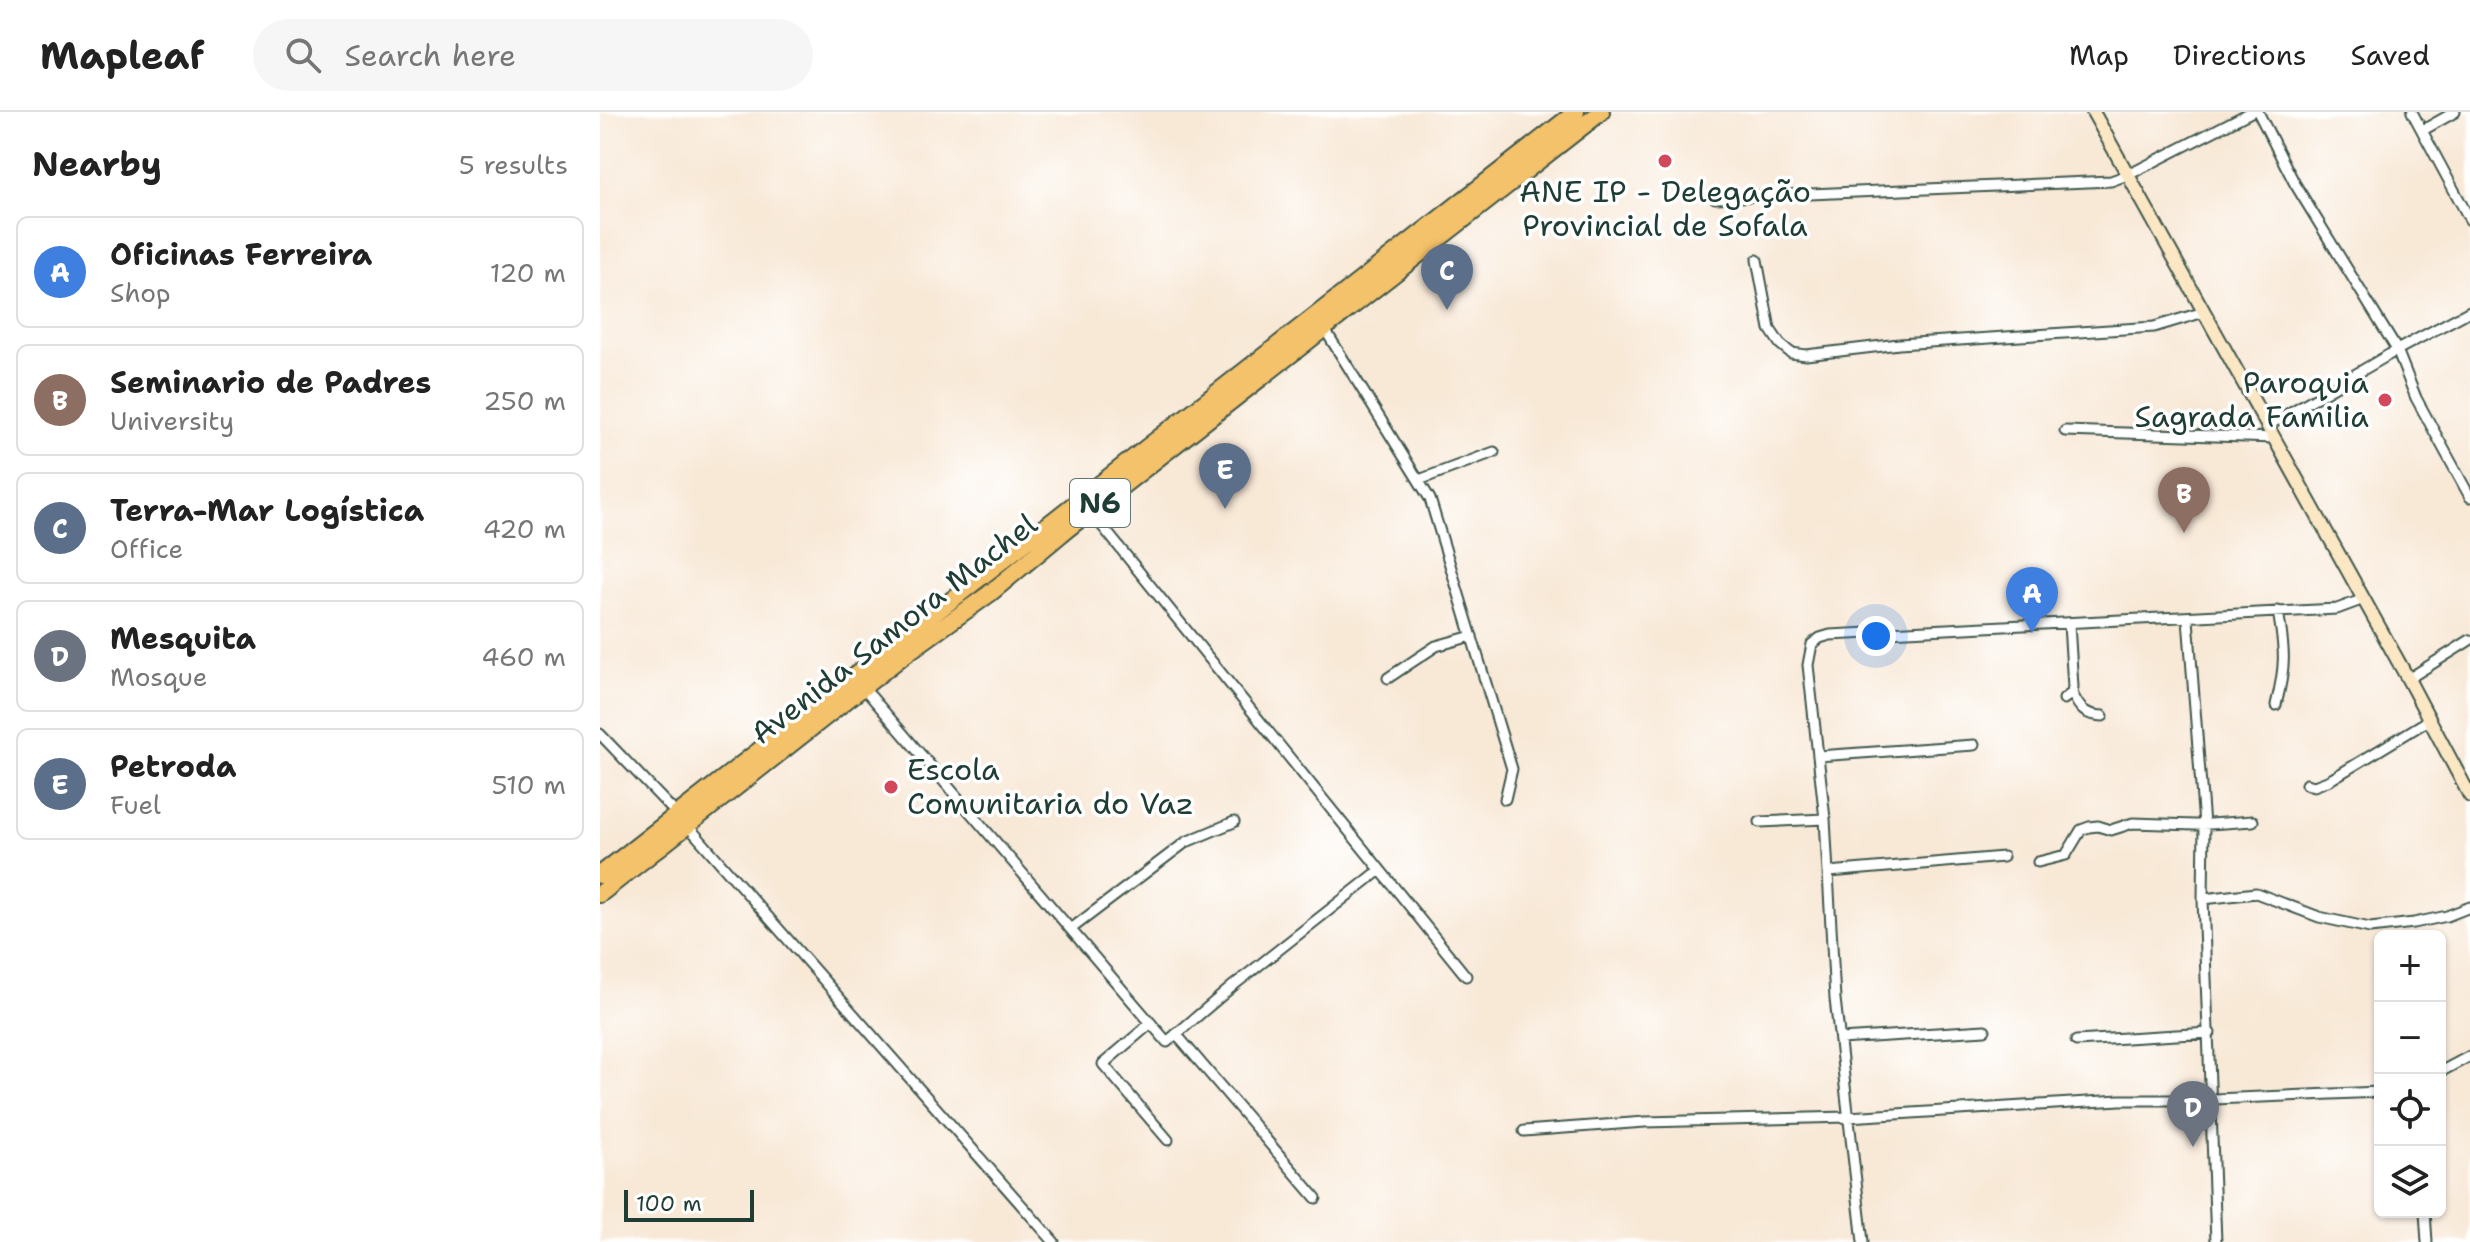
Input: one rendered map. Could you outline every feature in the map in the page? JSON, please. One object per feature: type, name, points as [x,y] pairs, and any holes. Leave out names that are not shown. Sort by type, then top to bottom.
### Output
[{"type":"highway","name":"Avenida Samora Machel","points":[[600,894],[683,820],[1576,112]]},
{"type":"highway","name":"Avenida Samora Machel","points":[[600,875],[683,820],[989,594],[1090,511],[1601,112]]},
{"type":"main road","points":[[2093,112],[2130,174],[2470,796]]},
{"type":"street","points":[[1715,198],[2102,182],[2130,174],[2251,112]]},
{"type":"street","points":[[2258,112],[2295,184],[2397,350],[2416,398],[2470,497]]},
{"type":"street","points":[[2412,112],[2470,220]]},
{"type":"street","points":[[2423,130],[2455,112]]},
{"type":"street","points":[[1757,260],[1770,329],[1791,353],[1806,355],[1899,344],[2154,327],[2204,312]]},
{"type":"street","points":[[2267,426],[2470,311]]},
{"type":"street","points":[[1324,328],[1430,499],[1512,769],[1505,799]]},
{"type":"street","points":[[2065,431],[2275,438]]},
{"type":"street","points":[[1419,480],[1494,452]]},
{"type":"street","points":[[1090,511],[1466,976]]},
{"type":"street","points":[[1863,1242],[1835,999],[1825,819],[1808,665],[1812,644],[1830,635],[2337,609],[2364,599]]},
{"type":"street","points":[[2276,705],[2284,677],[2278,611]]},
{"type":"street","points":[[2188,619],[2204,825],[2203,899],[2216,1242]]},
{"type":"street","points":[[2069,624],[2073,673],[2068,696],[2083,712],[2103,716]]},
{"type":"street","points":[[1388,678],[1436,646],[1472,636]]},
{"type":"street","points":[[2408,679],[2470,640]]},
{"type":"street","points":[[863,687],[1167,1042],[1380,870]]},
{"type":"street","points":[[2306,784],[2314,786],[2330,780],[2429,720]]},
{"type":"street","points":[[600,734],[683,820],[1054,1242]]},
{"type":"street","points":[[1818,756],[1974,745]]},
{"type":"street","points":[[1760,822],[1825,819]]},
{"type":"street","points":[[2038,862],[2066,855],[2081,830],[2089,827],[2111,830],[2133,823],[2204,825],[2253,821]]},
{"type":"street","points":[[1071,929],[1186,842],[1234,822]]},
{"type":"street","points":[[1829,872],[2003,857]]},
{"type":"street","points":[[2203,899],[2256,893],[2319,917],[2370,928],[2425,921],[2470,907]]},
{"type":"street","points":[[1151,1023],[1103,1064],[1168,1140]]},
{"type":"street","points":[[1840,1039],[1985,1030]]},
{"type":"street","points":[[2076,1041],[2210,1033]]},
{"type":"street","points":[[1176,1034],[1316,1198]]},
{"type":"street","points":[[2446,1069],[2470,1056]]},
{"type":"street","points":[[1524,1131],[1645,1122],[1848,1117],[2120,1100],[2374,1092]]},
{"type":"street","points":[[2425,1218],[2427,1242]]},
{"type":"place","name":"ANE IP - Delegação Provincial de Sofala","points":[[1665,161]]},
{"type":"place","name":"Terra-Mar Logística","points":[[1447,310]]},
{"type":"place","name":"Paroquia Sagrada Familia","points":[[2385,400]]},
{"type":"place","name":"Petroda","points":[[1225,509]]},
{"type":"place","name":"Seminario de Padres","points":[[2184,533]]},
{"type":"place","name":"Oficinas Ferreira","points":[[2032,633]]},
{"type":"place","name":"Escola Comunitaria do Vaz","points":[[891,787]]},
{"type":"place","name":"Mesquita","points":[[2193,1147]]}]
